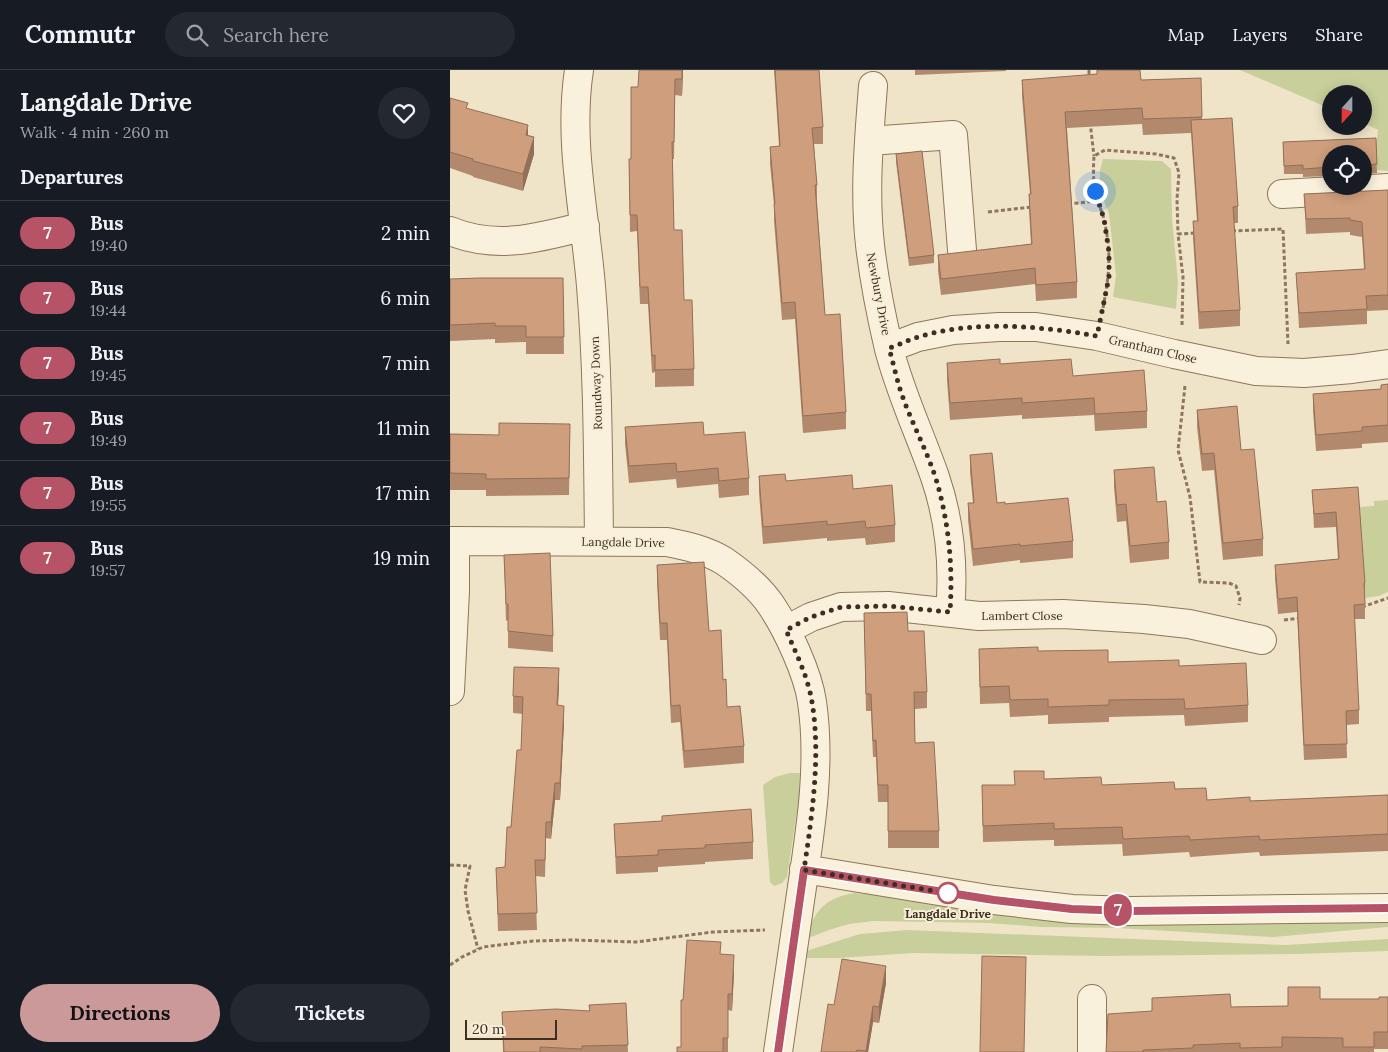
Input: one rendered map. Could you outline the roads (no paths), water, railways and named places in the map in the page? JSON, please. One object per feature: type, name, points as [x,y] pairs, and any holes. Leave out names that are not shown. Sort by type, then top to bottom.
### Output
[{"type":"street","name":"Roundway Down","points":[[579,70],[575,130],[596,366],[599,541]]},
{"type":"street","name":"Newbury Drive","points":[[873,86],[869,141],[868,200],[870,244],[880,306],[900,389],[936,479],[946,522],[952,565],[950,612]]},
{"type":"street","points":[[869,141],[953,135],[962,250]]},
{"type":"street","points":[[1282,194],[1388,188]]},
{"type":"street","points":[[450,231],[478,240],[504,242],[542,238],[585,226]]},
{"type":"street","name":"Grantham Close","points":[[889,348],[918,337],[962,329],[1036,327],[1097,336],[1256,371],[1352,370],[1388,364]]},
{"type":"street","points":[[450,691],[455,592],[452,541]]},
{"type":"street","name":"Langdale Drive","points":[[452,541],[667,542],[700,549],[724,561],[747,579],[770,604],[786,630],[802,666],[812,700],[815,730],[812,800],[804,870],[778,1052]]},
{"type":"street","name":"Lambert Close","points":[[786,630],[811,617],[841,607],[888,606],[979,616],[1063,614],[1144,619],[1189,624],[1250,637]]},
{"type":"street","points":[[804,870],[994,900],[1072,909],[1140,911],[1388,908]]},
{"type":"street","points":[[1092,999],[1092,1052]]},
{"type":"place","name":"Langdale Drive","points":[[948,893]]}]
